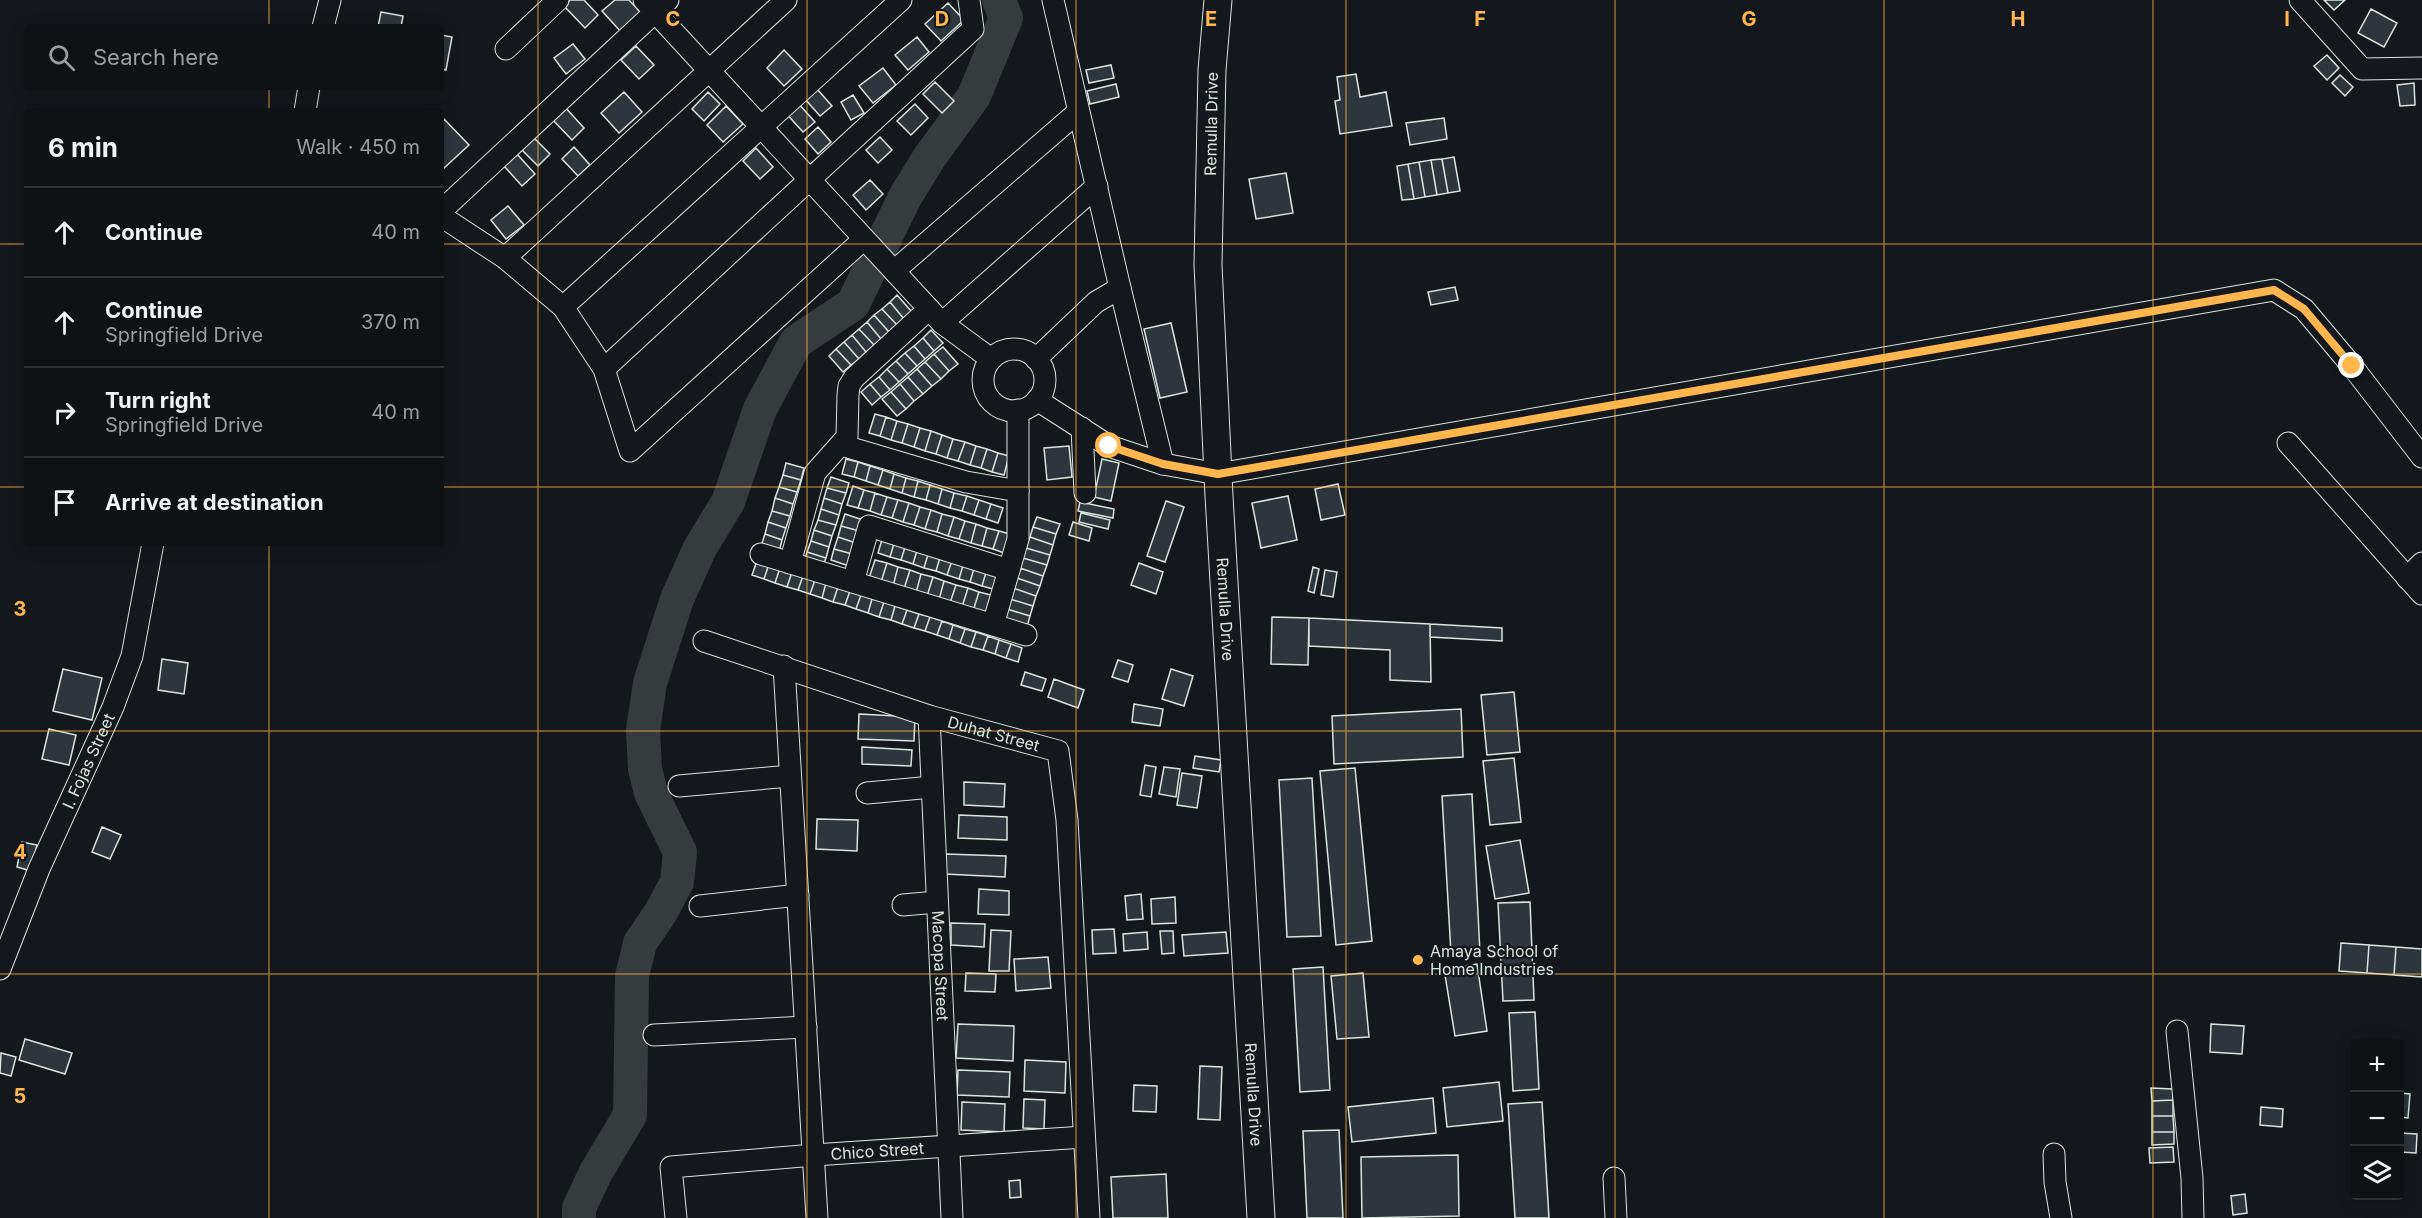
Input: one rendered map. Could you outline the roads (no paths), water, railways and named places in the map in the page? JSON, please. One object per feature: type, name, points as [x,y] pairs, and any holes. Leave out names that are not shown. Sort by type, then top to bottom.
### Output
[{"type":"main road","name":"Remulla Drive","points":[[1218,0],[1212,70],[1208,265],[1261,1218]]},
{"type":"street","points":[[324,24],[330,0]]},
{"type":"street","points":[[505,258],[786,0]]},
{"type":"street","points":[[564,307],[760,126],[901,0]]},
{"type":"street","points":[[604,369],[973,29],[969,0]]},
{"type":"street","points":[[1053,0],[1163,464]]},
{"type":"street","points":[[2301,0],[2362,69],[2422,68]]},
{"type":"street","points":[[506,49],[545,4]]},
{"type":"street","points":[[444,209],[656,4],[708,71],[936,316],[991,359]]},
{"type":"street","points":[[306,108],[308,90]]},
{"type":"street","points":[[444,218],[505,258],[564,307],[604,369],[630,451],[879,255],[1078,112]]},
{"type":"street","points":[[790,563],[815,473],[848,437],[848,395],[849,386],[854,378],[936,316],[1097,186]]},
{"type":"street","points":[[1036,359],[1096,302],[1120,288]]},
{"type":"street","points":[[1037,400],[1109,446],[1163,464],[1218,474],[2274,290],[2304,309],[2352,366],[2422,457]]},
{"type":"street","points":[[1008,350],[1018,350],[1036,359],[1044,374],[1042,392],[1037,400],[1026,409],[1000,408],[986,394],[983,376],[991,359],[1008,350]]},
{"type":"street","points":[[993,625],[1018,538],[1018,410]]},
{"type":"street","points":[[1082,428],[1085,493]]},
{"type":"street","points":[[2288,443],[2414,570],[2422,594]]},
{"type":"street","points":[[841,445],[966,482],[1018,491]]},
{"type":"street","points":[[853,582],[868,526],[1009,570]]},
{"type":"street","name":"I. Fojas Street","points":[[0,969],[39,869],[113,707],[132,656],[153,546]]},
{"type":"street","points":[[761,554],[1026,635]]},
{"type":"street","name":"Duhat Street","points":[[704,641],[929,716],[1058,751],[1067,820],[1084,1137]]},
{"type":"street","points":[[784,666],[817,1218]]},
{"type":"street","name":"Macopa Street","points":[[929,716],[952,1218]]},
{"type":"street","points":[[679,786],[790,776]]},
{"type":"street","points":[[867,793],[932,787]]},
{"type":"street","points":[[700,906],[798,895]]},
{"type":"street","points":[[903,905],[937,902]]},
{"type":"street","points":[[654,1035],[806,1027]]},
{"type":"street","points":[[2177,1031],[2192,1178],[2193,1218]]},
{"type":"street","points":[[1084,1137],[1089,1218]]},
{"type":"street","name":"Chico Street","points":[[676,1218],[671,1167],[1084,1137]]},
{"type":"street","points":[[2054,1154],[2061,1218]]},
{"type":"street","points":[[1614,1178],[1616,1218]]},
{"type":"waterway","points":[[579,1218],[579,1208],[596,1172],[630,1115],[632,976],[640,943],[661,912],[677,882],[680,852],[651,793],[645,769],[643,730],[650,683],[677,599],[700,548],[728,502],[760,409],[796,342],[853,304],[905,197],[929,158],[974,96],[1006,18],[999,0]]},
{"type":"place","name":"Amaya School of Home Industries","points":[[1418,960]]}]
